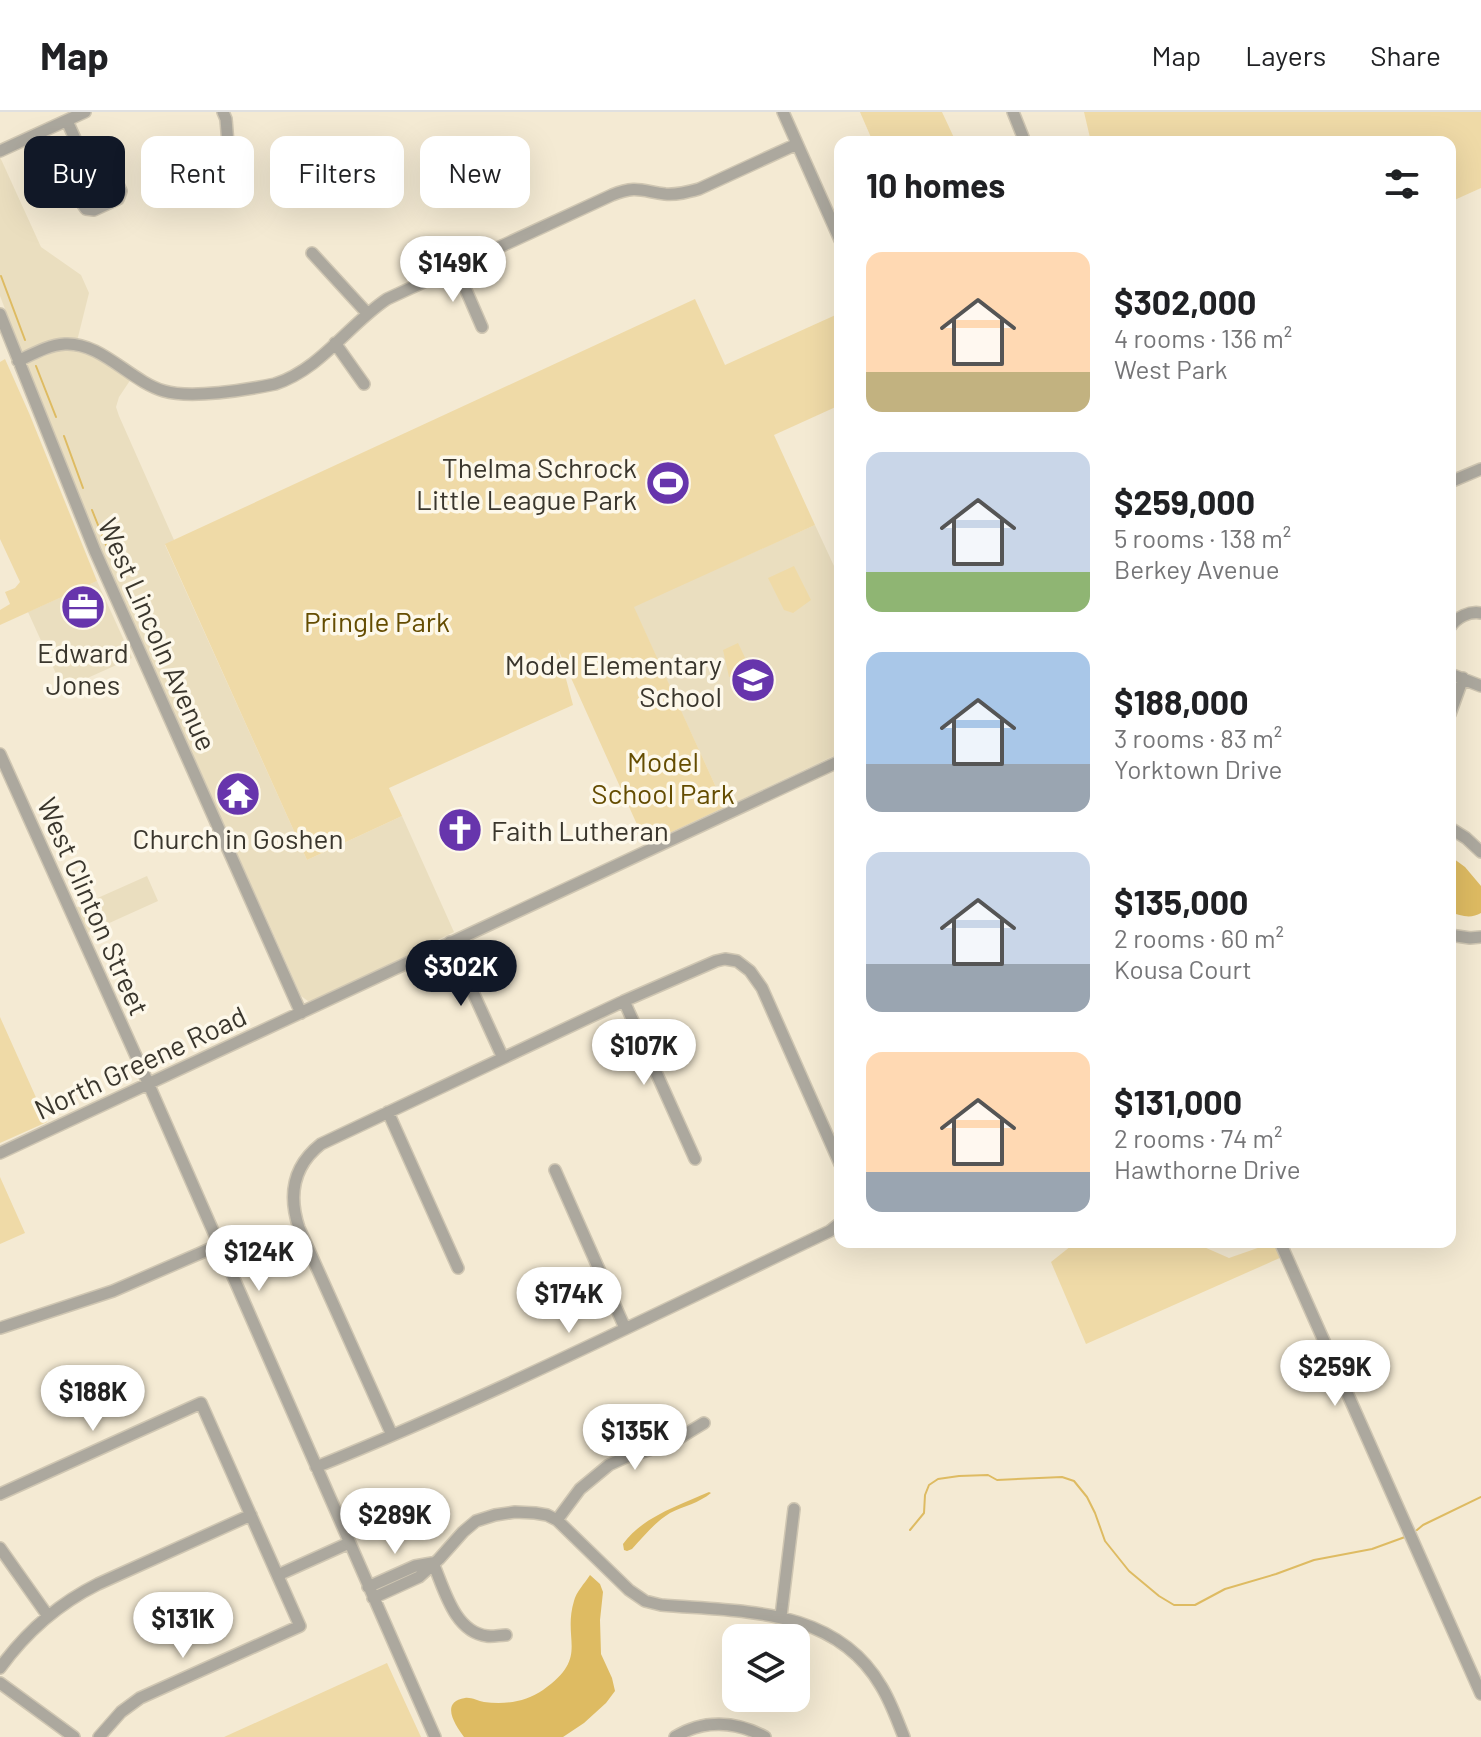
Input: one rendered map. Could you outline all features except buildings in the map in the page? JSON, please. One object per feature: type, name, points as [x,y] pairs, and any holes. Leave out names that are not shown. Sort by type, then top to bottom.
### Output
[{"type":"street","points":[[0,151],[85,112]]},
{"type":"street","points":[[223,112],[227,136]]},
{"type":"street","points":[[783,112],[834,227]]},
{"type":"street","points":[[1013,112],[1023,136]]},
{"type":"street","points":[[67,121],[74,136]]},
{"type":"street","points":[[18,361],[59,345],[82,346],[155,388],[175,394],[263,387],[288,380],[305,370],[367,313],[387,299],[620,191],[638,188],[665,194],[699,189],[797,144]]},
{"type":"street","points":[[312,253],[367,313]]},
{"type":"street","points":[[456,267],[482,327]]},
{"type":"street","name":"West Lincoln Avenue","points":[[0,314],[119,608],[301,1013]]},
{"type":"street","points":[[335,343],[364,384]]},
{"type":"street","points":[[1456,479],[1481,469]]},
{"type":"street","points":[[1456,621],[1463,615],[1481,613]]},
{"type":"street","points":[[1456,676],[1481,686]]},
{"type":"street","points":[[1456,697],[1463,678]]},
{"type":"street","name":"West Clinton Street","points":[[0,754],[435,1737]]},
{"type":"street","name":"North Greene Road","points":[[0,1153],[834,764]]},
{"type":"street","points":[[1456,832],[1481,852]]},
{"type":"street","points":[[1456,936],[1481,937]]},
{"type":"street","points":[[450,942],[503,1058]]},
{"type":"street","points":[[392,1435],[299,1228],[293,1203],[295,1181],[311,1152],[321,1144],[624,1001],[725,959],[737,961],[750,971],[762,988],[834,1150]]},
{"type":"street","points":[[624,1001],[695,1159]]},
{"type":"street","points":[[388,1112],[458,1268]]},
{"type":"street","points":[[555,1170],[625,1328]]},
{"type":"street","points":[[316,1467],[625,1328],[834,1228]]},
{"type":"street","points":[[0,1328],[113,1291],[219,1245]]},
{"type":"street","points":[[1283,1248],[1481,1694]]},
{"type":"street","points":[[0,1494],[201,1403],[300,1626],[140,1698],[121,1712],[99,1737]]},
{"type":"street","points":[[557,1520],[580,1489],[609,1465],[671,1443],[704,1423]]},
{"type":"street","points":[[781,1616],[794,1509]]},
{"type":"street","points":[[371,1593],[415,1566],[433,1563],[476,1521],[515,1512],[547,1515],[557,1520],[625,1588],[645,1601],[781,1616],[825,1633],[854,1653],[880,1684],[904,1737]]},
{"type":"street","points":[[0,1668],[22,1640],[74,1597],[251,1515]]},
{"type":"street","points":[[278,1575],[349,1543]]},
{"type":"street","points":[[0,1548],[48,1616]]},
{"type":"street","points":[[433,1563],[460,1621],[474,1633],[506,1635]]},
{"type":"street","points":[[0,1683],[74,1737]]},
{"type":"street","points":[[675,1737],[713,1724],[737,1725],[765,1737]]},
{"type":"shaded area","points":[[0,157],[41,247],[81,275],[89,293],[76,345],[133,376],[116,407],[174,540],[165,545],[307,860],[402,816],[454,932],[316,1000],[308,1001],[301,996],[214,810],[90,528],[0,296]]},
{"type":"shaded area","name":"Model Elementary School","points":[[815,525],[834,566],[834,756],[725,807],[633,606]]},
{"type":"shaded area","points":[[97,581],[132,658],[63,689],[28,612]]},
{"type":"shaded area","points":[[1456,860],[1481,886],[1481,913],[1456,914]]},
{"type":"shaded area","points":[[147,876],[158,901],[85,934],[73,909]]},
{"type":"shaded area","points":[[709,1492],[702,1499],[670,1513],[632,1549],[624,1550],[623,1544],[640,1526]]},
{"type":"shaded area","points":[[590,1575],[600,1584],[603,1592],[601,1654],[615,1691],[606,1703],[563,1737],[464,1737],[452,1715],[451,1709],[457,1700],[467,1698],[499,1703],[522,1700],[543,1690],[566,1668],[572,1648],[571,1615],[574,1601]]},
{"type":"green space","points":[[860,112],[942,112],[953,136],[870,136]]},
{"type":"green space","points":[[1084,112],[1481,112],[1481,188],[1456,199],[1456,136],[1090,136]]},
{"type":"green space","name":"Pringle Park","points":[[695,299],[725,365],[834,316],[834,408],[774,435],[815,525],[634,607],[725,807],[648,843],[558,649],[573,705],[389,788],[402,816],[307,860],[165,544]]},
{"type":"green space","points":[[5,359],[97,581],[0,625],[0,610],[10,604],[5,592],[20,582],[0,539],[0,362]]},
{"type":"green space","points":[[794,566],[811,600],[793,613],[784,610],[768,578]]},
{"type":"green space","points":[[738,643],[751,670],[729,677],[723,650]]},
{"type":"green space","points":[[0,1017],[47,1122],[0,1143]]},
{"type":"green space","points":[[0,1177],[25,1233],[0,1244]]},
{"type":"green space","points":[[1068,1248],[1206,1248],[1229,1258],[1258,1248],[1278,1248],[1282,1257],[1086,1344],[1051,1262]]},
{"type":"green space","points":[[387,1663],[421,1737],[224,1737]]},
{"type":"waterway","points":[[1,276],[25,340]]},
{"type":"waterway","points":[[36,366],[56,417]]},
{"type":"waterway","points":[[64,436],[83,488]]},
{"type":"waterway","points":[[92,510],[106,545]]},
{"type":"waterway","points":[[910,1530],[924,1513],[929,1485],[938,1479],[988,1475],[997,1480],[1062,1477],[1074,1481],[1087,1497],[1105,1541],[1129,1571],[1174,1605],[1195,1605],[1225,1589],[1314,1560],[1372,1549],[1405,1537]]},
{"type":"waterway","points":[[1417,1530],[1481,1497]]},
{"type":"place","name":"Thelma Schrock Little League Park","points":[[668,483]]},
{"type":"place","name":"Edward Jones","points":[[83,607]]},
{"type":"place","name":"Model Elementary School","points":[[753,680]]},
{"type":"place","name":"Church in Goshen","points":[[238,794]]},
{"type":"place","name":"Faith Lutheran","points":[[460,830]]},
{"type":"park label","name":"Model School Park","points":[[663,777]]}]
